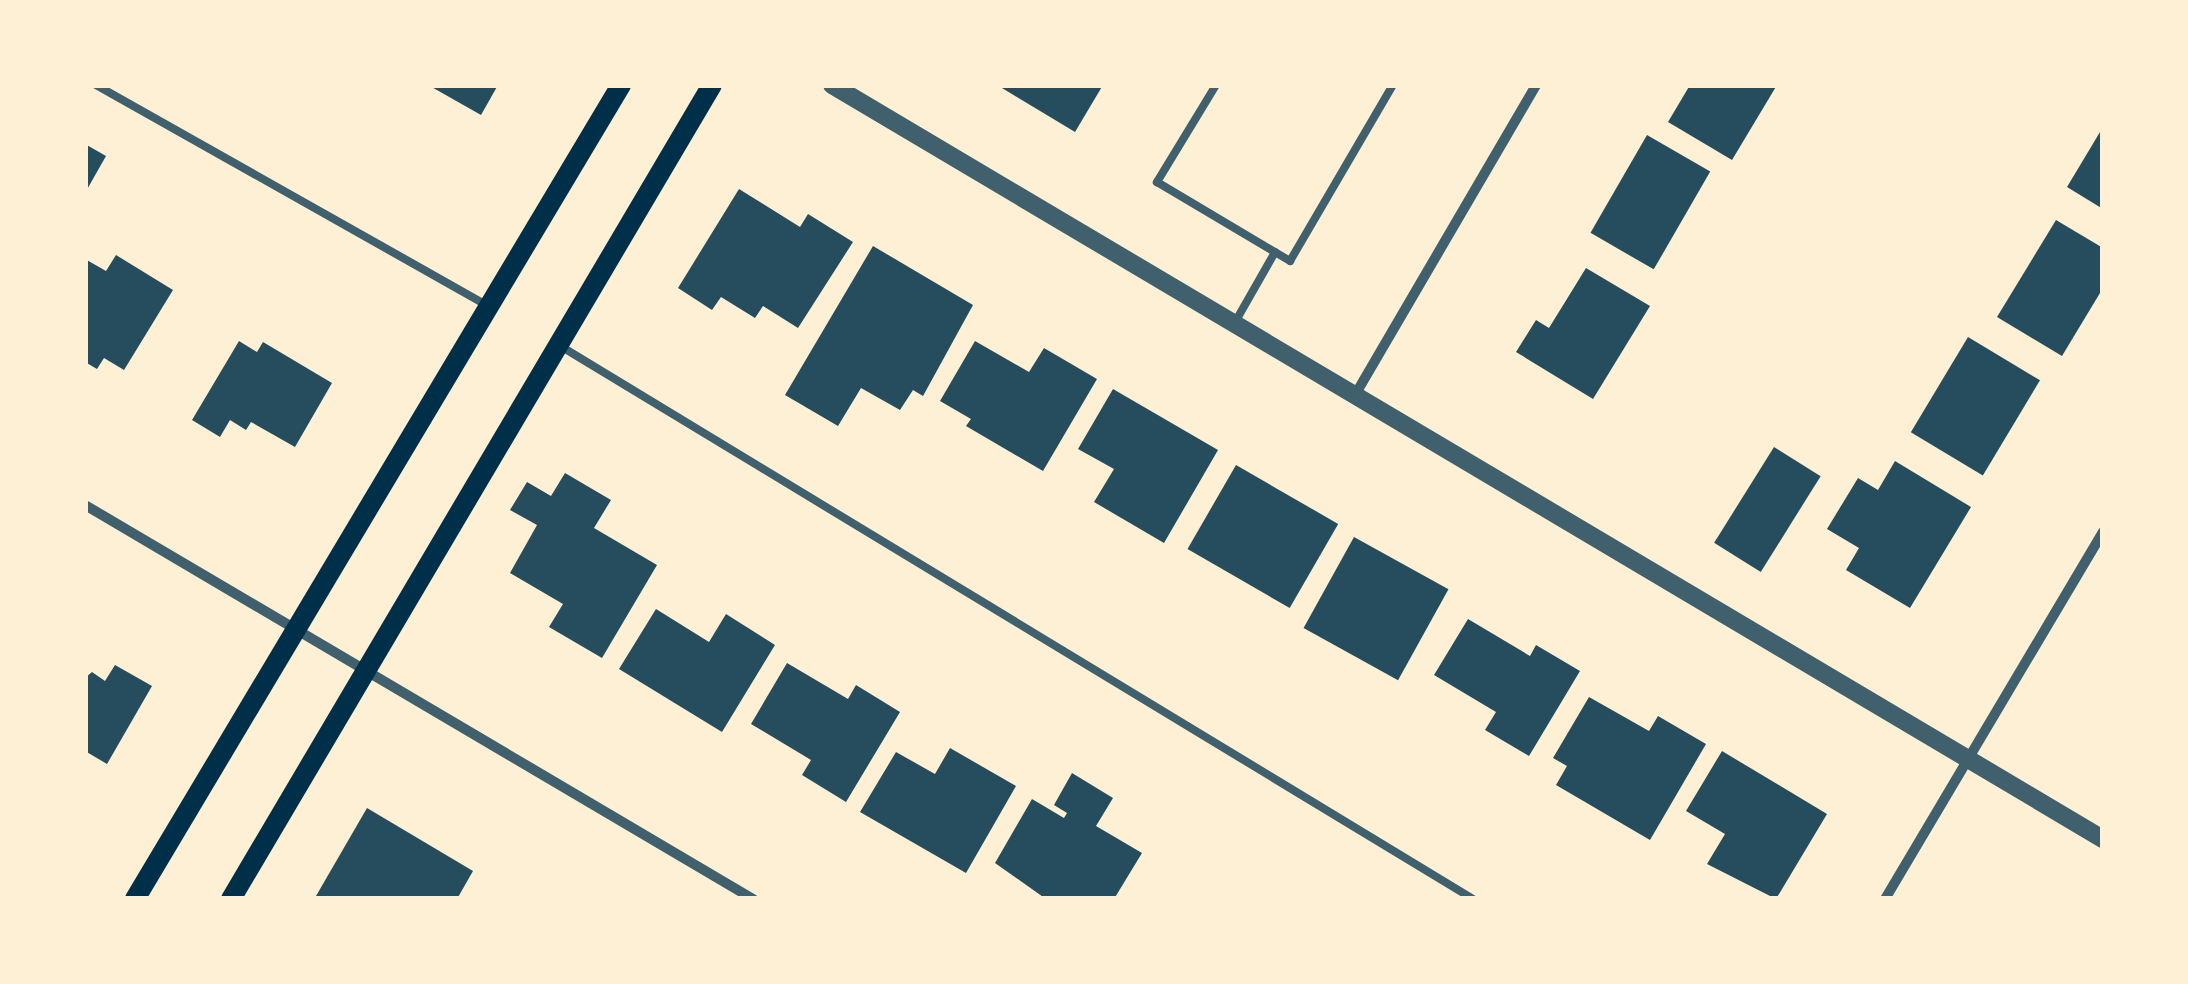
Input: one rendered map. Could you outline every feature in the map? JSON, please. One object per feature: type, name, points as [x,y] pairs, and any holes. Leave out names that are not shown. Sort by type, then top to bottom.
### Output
[{"type":"main road","points":[[136,899],[621,85]]},
{"type":"main road","points":[[230,899],[362,668],[712,85]]},
{"type":"street","points":[[832,85],[2103,838]]},
{"type":"street","points":[[1355,395],[1536,85]]},
{"type":"street","points":[[85,505],[299,626],[362,668],[754,899]]},
{"type":"street","points":[[1886,899],[2103,532]]},
{"type":"lane","points":[[96,85],[489,306]]},
{"type":"lane","points":[[1216,85],[1157,182],[1290,261],[1393,85]]},
{"type":"lane","points":[[1234,324],[1276,252]]},
{"type":"lane","points":[[556,343],[1473,899]]},
{"type":"building","points":[[428,85],[498,85],[481,115]]},
{"type":"building","points":[[997,85],[1103,85],[1075,132]]},
{"type":"building","points":[[1690,85],[1777,85],[1732,160],[1668,122]]},
{"type":"building","points":[[2103,127],[2103,209],[2067,187]]},
{"type":"building","points":[[1647,135],[1710,172],[1654,269],[1590,233]]},
{"type":"building","points":[[85,144],[106,156],[85,193]]},
{"type":"building","points":[[739,189],[800,227],[808,214],[853,242],[798,328],[763,306],[755,318],[721,297],[712,310],[678,288]]},
{"type":"building","points":[[2056,220],[2103,248],[2103,288],[2062,356],[1997,317]]},
{"type":"building","points":[[873,246],[973,305],[923,396],[913,390],[900,410],[861,388],[838,426],[785,395]]},
{"type":"building","points":[[116,255],[173,290],[124,370],[104,358],[97,369],[85,362],[85,259],[106,271]]},
{"type":"building","points":[[1586,268],[1650,306],[1593,399],[1516,352],[1536,320],[1549,328]]},
{"type":"building","points":[[1968,337],[2040,380],[1983,475],[1911,432]]},
{"type":"building","points":[[239,341],[257,352],[263,342],[332,383],[295,447],[251,422],[246,430],[230,420],[220,437],[192,420]]},
{"type":"building","points":[[975,341],[1029,372],[1044,348],[1097,379],[1043,471],[966,426],[971,419],[940,401]]},
{"type":"building","points":[[1113,389],[1218,450],[1164,543],[1094,502],[1114,469],[1078,449]]},
{"type":"building","points":[[1774,447],[1821,476],[1761,572],[1714,543]]},
{"type":"building","points":[[1895,461],[1971,507],[1910,608],[1846,570],[1859,548],[1827,529],[1858,478],[1878,490]]},
{"type":"building","points":[[1236,465],[1338,524],[1290,608],[1188,549]]},
{"type":"building","points":[[565,473],[611,500],[594,528],[657,565],[602,658],[549,627],[563,604],[510,573],[537,525],[510,510],[527,482],[551,496]]},
{"type":"building","points":[[1354,537],[1448,589],[1398,680],[1304,628]]},
{"type":"building","points":[[656,609],[709,642],[726,614],[775,645],[722,732],[619,669]]},
{"type":"building","points":[[1468,619],[1530,656],[1536,645],[1580,671],[1529,756],[1485,730],[1496,712],[1434,675]]},
{"type":"building","points":[[787,663],[848,699],[856,685],[900,712],[846,802],[802,775],[811,760],[751,724]]},
{"type":"building","points":[[115,665],[152,686],[107,764],[85,751],[85,678],[92,672],[105,681]]},
{"type":"building","points":[[1589,697],[1649,731],[1658,716],[1706,744],[1650,840],[1556,785],[1567,766],[1553,758]]},
{"type":"building","points":[[950,748],[1016,786],[966,873],[860,812],[896,752],[935,774]]},
{"type":"building","points":[[1722,751],[1827,814],[1776,899],[1707,864],[1725,834],[1686,811]]},
{"type":"building","points":[[1072,773],[1113,798],[1096,826],[1142,853],[1114,899],[1046,899],[995,863],[1032,799],[1064,818],[1067,813],[1054,805]]},
{"type":"building","points":[[367,808],[473,871],[457,899],[316,896]]}]
